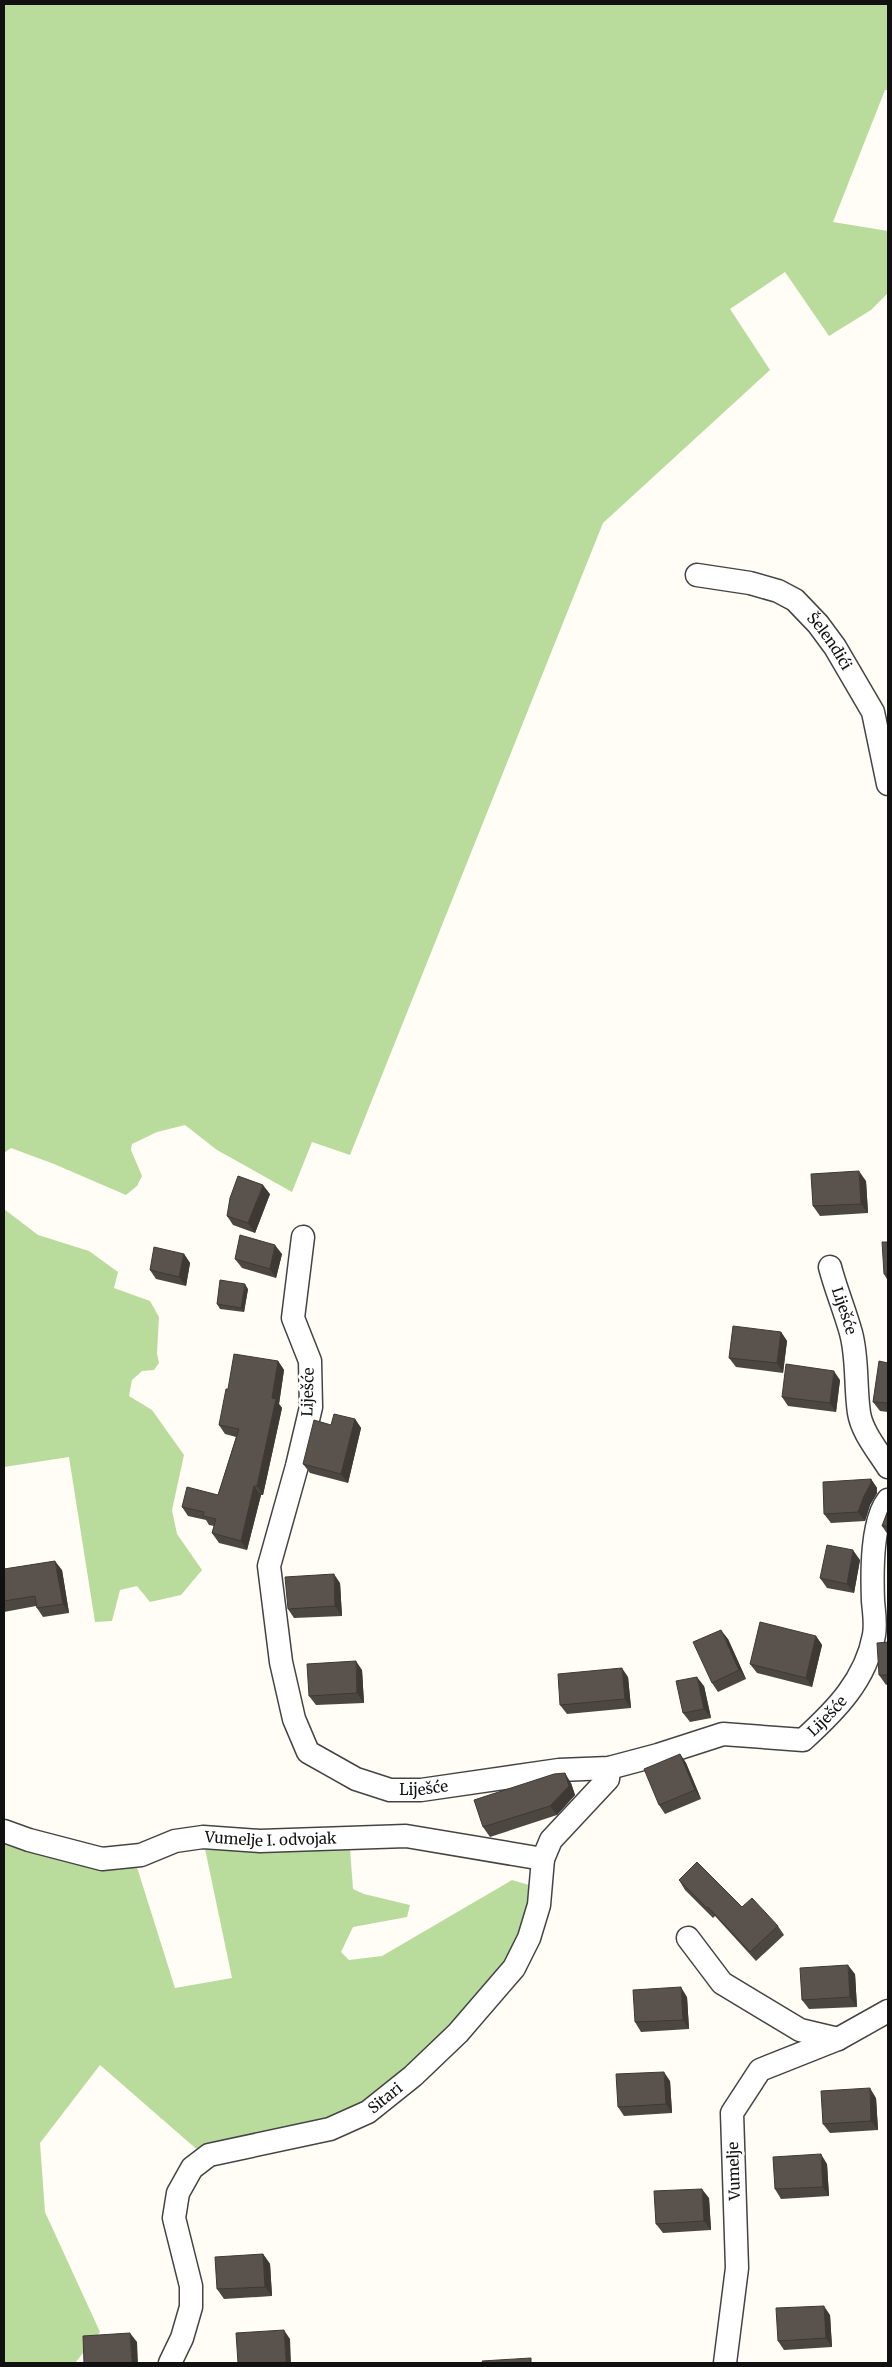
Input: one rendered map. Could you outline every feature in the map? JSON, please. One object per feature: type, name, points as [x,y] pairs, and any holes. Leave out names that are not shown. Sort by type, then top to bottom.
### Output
[{"type":"street","name":"Šelendići","points":[[697,575],[750,583],[778,592],[794,600],[818,624],[835,647],[873,712],[888,784]]},
{"type":"street","name":"Liješće","points":[[303,1237],[293,1318],[310,1361],[310,1407],[297,1466],[269,1566],[280,1662],[294,1719],[308,1752],[356,1779],[390,1790],[421,1790],[559,1770],[609,1768],[658,1755],[723,1734],[802,1740],[826,1720],[853,1688],[868,1659],[875,1633],[872,1578],[876,1533],[884,1505],[888,1500]]},
{"type":"street","name":"Liješće","points":[[830,1267],[837,1295],[851,1334],[857,1368],[859,1415],[872,1442],[888,1466]]},
{"type":"street","name":"Sitari","points":[[170,2363],[182,2338],[191,2307],[191,2286],[174,2218],[178,2193],[192,2168],[209,2155],[330,2129],[368,2112],[413,2076],[458,2033],[514,1968],[529,1938],[539,1905],[543,1859],[551,1840],[608,1779],[609,1768]]},
{"type":"street","name":"Vumelje I. odvojak","points":[[4,1831],[29,1840],[102,1859],[141,1854],[175,1841],[203,1837],[260,1841],[406,1836],[543,1859]]},
{"type":"street","points":[[688,1938],[722,1983],[800,2030],[838,2039]]},
{"type":"street","name":"Vumelje","points":[[725,2363],[737,2268],[732,2113],[760,2070],[838,2039],[888,2011]]},
{"type":"green space","points":[[4,4],[888,4],[888,90],[885,90],[833,222],[888,231],[888,293],[871,310],[829,336],[785,272],[730,309],[770,370],[603,523],[350,1155],[312,1142],[292,1192],[217,1150],[185,1125],[157,1132],[132,1144],[131,1150],[142,1176],[137,1186],[126,1195],[11,1148],[4,1153]]},
{"type":"green space","points":[[4,1209],[38,1235],[89,1251],[118,1272],[114,1288],[150,1301],[159,1317],[157,1353],[159,1363],[154,1370],[142,1371],[132,1380],[129,1396],[152,1410],[184,1455],[172,1510],[177,1534],[202,1570],[181,1595],[150,1602],[137,1586],[120,1590],[112,1621],[95,1622],[69,1457],[4,1467]]},
{"type":"green space","points":[[4,1844],[47,1854],[135,1861],[175,1988],[232,1978],[204,1844],[350,1849],[353,1889],[364,1894],[410,1905],[407,1917],[353,1927],[341,1952],[349,1960],[382,1956],[512,1880],[529,1885],[533,1900],[510,1959],[441,2037],[359,2109],[296,2133],[201,2153],[100,2065],[40,2143],[45,2212],[100,2332],[75,2363],[4,2363]]},
{"type":"building","points":[[859,1171],[861,1204],[813,1206],[811,1174]]},
{"type":"building","points":[[238,1176],[263,1185],[248,1223],[227,1216],[230,1198]]},
{"type":"building","points":[[240,1235],[275,1245],[270,1269],[235,1259]]},
{"type":"building","points":[[882,1242],[888,1242],[888,1274],[884,1274]]},
{"type":"building","points":[[154,1247],[184,1254],[179,1277],[150,1270]]},
{"type":"building","points":[[220,1280],[245,1284],[241,1308],[217,1304]]},
{"type":"building","points":[[733,1326],[781,1332],[777,1363],[729,1358]]},
{"type":"building","points":[[234,1354],[278,1361],[272,1398],[276,1399],[257,1486],[254,1486],[241,1541],[212,1533],[216,1519],[203,1516],[204,1512],[182,1507],[187,1487],[218,1495],[239,1429],[219,1425]]},
{"type":"building","points":[[879,1361],[888,1363],[888,1403],[873,1402]]},
{"type":"building","points":[[786,1364],[834,1371],[830,1403],[782,1397]]},
{"type":"building","points":[[334,1414],[355,1419],[341,1474],[303,1464],[314,1420],[331,1425]]},
{"type":"building","points":[[871,1479],[858,1512],[824,1514],[823,1482]]},
{"type":"building","points":[[888,1510],[888,1526],[882,1526]]},
{"type":"building","points":[[827,1545],[853,1550],[847,1584],[820,1578]]},
{"type":"building","points":[[55,1561],[63,1604],[37,1608],[35,1596],[4,1601],[4,1569]]},
{"type":"building","points":[[334,1574],[335,1606],[288,1609],[285,1577]]},
{"type":"building","points":[[760,1622],[816,1636],[806,1678],[750,1664]]},
{"type":"building","points":[[721,1630],[739,1670],[712,1683],[693,1642]]},
{"type":"building","points":[[888,1642],[888,1675],[879,1675],[877,1643]]},
{"type":"building","points":[[356,1661],[357,1693],[309,1696],[307,1664]]},
{"type":"building","points":[[622,1668],[625,1699],[560,1705],[558,1674]]},
{"type":"building","points":[[697,1677],[704,1709],[683,1713],[676,1681]]},
{"type":"building","points":[[680,1754],[695,1790],[659,1805],[644,1769]]},
{"type":"building","points":[[565,1773],[569,1786],[550,1806],[483,1827],[474,1800],[554,1774]]},
{"type":"building","points":[[697,1862],[742,1907],[752,1898],[778,1926],[750,1952],[708,1907],[679,1880]]},
{"type":"building","points":[[848,1965],[850,1997],[802,2000],[800,1968]]},
{"type":"building","points":[[681,1987],[683,2020],[635,2022],[633,1990]]},
{"type":"building","points":[[664,2072],[666,2104],[618,2107],[616,2074]]},
{"type":"building","points":[[870,2088],[871,2121],[823,2124],[821,2091]]},
{"type":"building","points":[[821,2154],[823,2187],[775,2189],[773,2157]]},
{"type":"building","points":[[702,2189],[704,2221],[656,2224],[654,2191]]},
{"type":"building","points":[[263,2254],[265,2287],[217,2289],[215,2257]]},
{"type":"building","points":[[824,2306],[826,2338],[778,2341],[776,2308]]},
{"type":"building","points":[[284,2330],[286,2362],[238,2363],[236,2333]]},
{"type":"building","points":[[130,2333],[132,2363],[84,2363],[83,2336]]},
{"type":"building","points":[[531,2358],[531,2363],[483,2363],[482,2361]]}]
